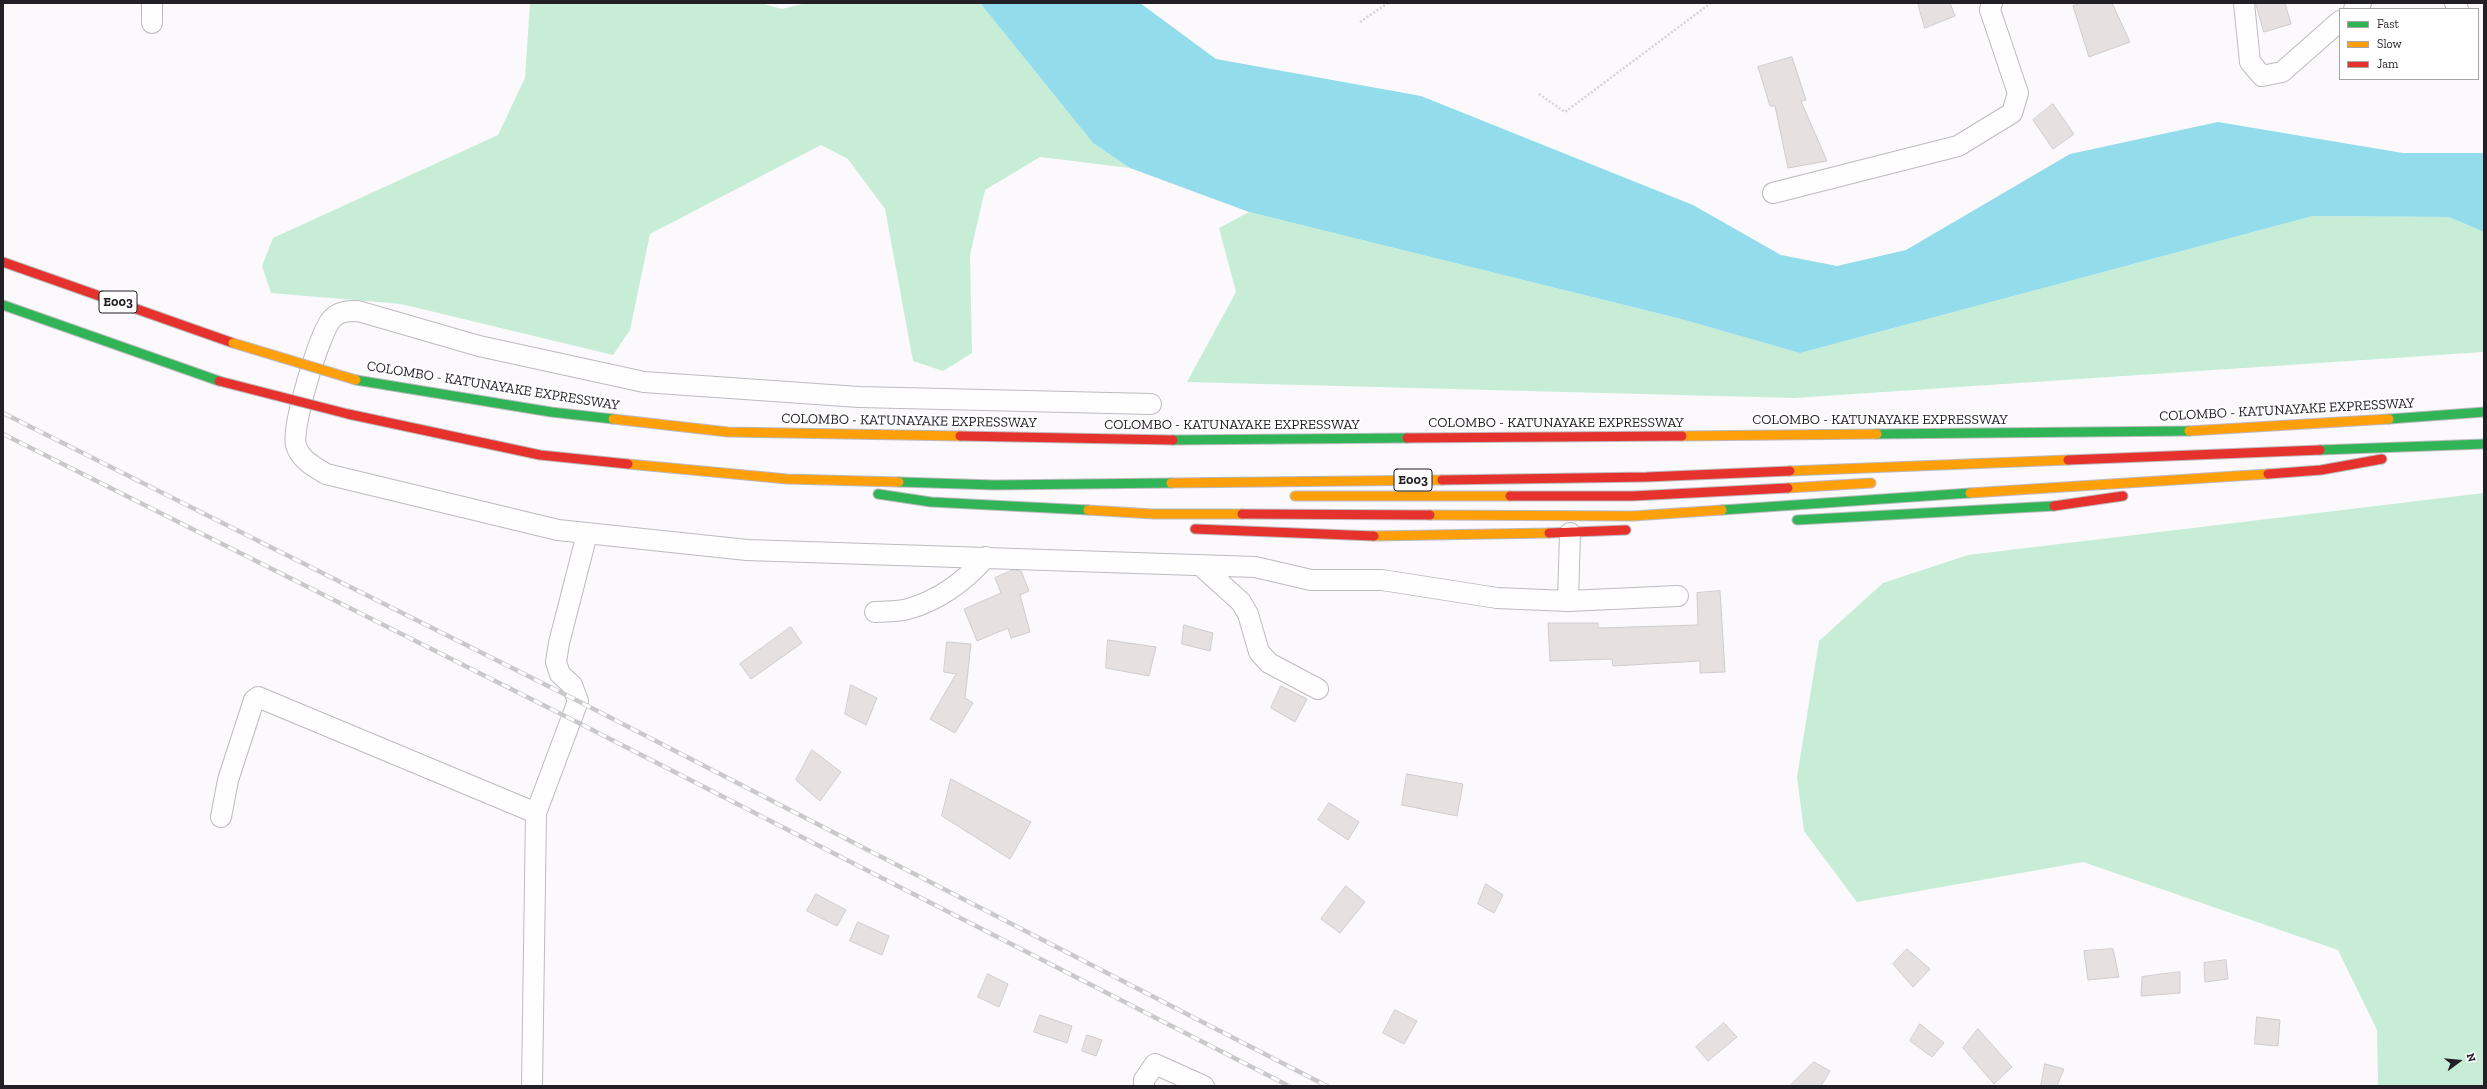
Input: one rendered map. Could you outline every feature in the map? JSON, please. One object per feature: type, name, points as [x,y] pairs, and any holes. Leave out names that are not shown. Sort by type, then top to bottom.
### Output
[{"type":"highway","name":"COLOMBO - KATUNAYAKE EXPRESSWAY","points":[[3,262],[233,343],[356,380],[551,412],[728,432],[1173,440],[2214,431],[2484,412]]},
{"type":"highway","name":"E003","points":[[3,305],[219,381],[348,414],[540,455],[768,477],[995,486],[1647,477],[2484,445]]},
{"type":"highway","points":[[768,477],[931,502],[1153,514],[1634,516],[2320,470],[2411,454],[2484,445]]},
{"type":"highway","points":[[2260,462],[2411,454]]},
{"type":"highway","points":[[2164,490],[2294,471]]},
{"type":"highway","points":[[865,481],[1045,495]]},
{"type":"highway","points":[[1282,496],[1633,496],[1879,483]]},
{"type":"highway","points":[[1785,521],[2056,506],[2133,495]]},
{"type":"highway","points":[[984,505],[1114,522]]},
{"type":"highway","points":[[1184,528],[1343,536],[1570,533],[1634,529]]},
{"type":"street","points":[[152,3],[152,23]]},
{"type":"street","points":[[1773,192],[1958,146],[2012,113],[2018,93],[1990,10],[1992,3]]},
{"type":"street","points":[[2244,3],[2250,62],[2262,76],[2282,72],[2339,22]]},
{"type":"street","points":[[1151,404],[859,397],[644,382],[480,346],[358,311],[342,312],[331,320],[318,345],[296,428],[296,445],[307,463],[326,474],[558,530],[587,534],[747,550],[1255,567],[1318,580],[1382,580],[1497,598],[1568,601],[1678,596]]},
{"type":"street","points":[[1568,601],[1570,533]]},
{"type":"street","points":[[532,1086],[536,813],[578,701],[572,685],[560,674],[556,662],[587,534]]},
{"type":"street","points":[[874,612],[907,610],[940,597],[967,579],[986,557]]},
{"type":"street","points":[[1200,565],[1240,602],[1248,614],[1259,652],[1269,663],[1318,688]]},
{"type":"street","points":[[221,817],[228,780],[254,700],[258,697],[536,813]]},
{"type":"street","points":[[1144,1086],[1144,1080],[1155,1064],[1204,1086]]},
{"type":"path","points":[[1360,22],[1388,3]]},
{"type":"path","points":[[1539,94],[1565,112],[1711,3]]},
{"type":"green space","points":[[530,3],[760,3],[782,9],[806,3],[980,3],[1093,143],[1130,168],[1040,157],[985,190],[970,255],[972,353],[943,371],[913,361],[885,209],[848,159],[821,145],[650,234],[630,330],[613,355],[401,304],[271,293],[262,266],[273,238],[498,135],[525,78]]},
{"type":"green space","points":[[1249,212],[1681,319],[1800,353],[2313,216],[2449,217],[2484,232],[2484,352],[1794,398],[1187,382],[1236,292],[1219,228]]},
{"type":"green space","points":[[2484,493],[2484,1086],[2378,1086],[2377,1030],[2338,950],[2083,862],[1857,902],[1804,831],[1797,777],[1819,641],[1883,583],[1968,555]]},
{"type":"water","points":[[980,3],[1140,3],[1216,59],[1421,96],[1693,205],[1781,255],[1837,266],[1906,250],[2070,154],[2218,122],[2403,153],[2484,153],[2484,232],[2449,217],[2313,216],[1800,353],[1681,319],[1249,212],[1130,168],[1093,143]]},
{"type":"building","points":[[1918,3],[1950,3],[1955,16],[1925,28]]},
{"type":"building","points":[[2082,3],[2112,3],[2130,42],[2089,57],[2073,6]]},
{"type":"building","points":[[2256,3],[2285,3],[2291,24],[2264,32]]},
{"type":"building","points":[[1792,57],[1806,100],[1801,101],[1827,161],[1788,168],[1775,106],[1770,106],[1758,67]]},
{"type":"building","points":[[2053,104],[2074,134],[2053,149],[2033,120]]},
{"type":"building","points":[[1013,570],[1021,571],[1029,591],[1020,595],[1030,632],[1011,638],[1008,628],[977,641],[964,609],[1001,593],[995,578]]},
{"type":"building","points":[[1720,591],[1725,672],[1700,673],[1700,661],[1613,666],[1612,659],[1550,661],[1548,623],[1598,623],[1598,628],[1698,625],[1697,593]]},
{"type":"building","points":[[1184,625],[1213,633],[1210,651],[1182,644]]},
{"type":"building","points":[[791,627],[802,643],[751,679],[740,664]]},
{"type":"building","points":[[1108,640],[1156,647],[1149,676],[1106,668]]},
{"type":"building","points":[[947,642],[971,644],[965,698],[973,703],[955,733],[930,719],[956,674],[944,672]]},
{"type":"building","points":[[851,685],[877,698],[866,725],[845,714]]},
{"type":"building","points":[[1281,686],[1307,699],[1295,722],[1271,708]]},
{"type":"building","points":[[812,750],[841,772],[820,801],[796,780]]},
{"type":"building","points":[[1407,774],[1463,784],[1457,816],[1402,805]]},
{"type":"building","points":[[951,779],[1031,822],[1010,859],[942,816]]},
{"type":"building","points":[[1329,803],[1359,822],[1348,840],[1318,820]]},
{"type":"building","points":[[1486,884],[1503,895],[1494,913],[1478,904]]},
{"type":"building","points":[[1346,886],[1365,902],[1340,933],[1321,919]]},
{"type":"building","points":[[816,894],[846,910],[837,926],[807,911]]},
{"type":"building","points":[[858,922],[889,936],[882,955],[850,941]]},
{"type":"building","points":[[1907,949],[1930,969],[1913,987],[1893,964]]},
{"type":"building","points":[[2113,949],[2119,977],[2088,980],[2084,951]]},
{"type":"building","points":[[2226,960],[2228,979],[2205,982],[2204,963]]},
{"type":"building","points":[[2180,972],[2180,993],[2141,996],[2142,977]]},
{"type":"building","points":[[988,974],[1008,984],[999,1007],[978,997]]},
{"type":"building","points":[[1395,1010],[1417,1021],[1404,1044],[1383,1033]]},
{"type":"building","points":[[1040,1015],[1072,1026],[1067,1043],[1034,1032]]},
{"type":"building","points":[[2257,1017],[2280,1020],[2278,1046],[2255,1044]]},
{"type":"building","points":[[1724,1023],[1737,1037],[1708,1061],[1696,1047]]},
{"type":"building","points":[[1920,1024],[1944,1043],[1932,1057],[1910,1041]]},
{"type":"building","points":[[1978,1029],[2012,1067],[1994,1084],[1963,1048]]},
{"type":"building","points":[[1087,1035],[1102,1040],[1096,1056],[1082,1051]]},
{"type":"building","points":[[1814,1062],[1830,1071],[1821,1086],[1790,1086]]},
{"type":"building","points":[[2045,1064],[2064,1069],[2057,1086],[2041,1086]]},
{"type":"railway","points":[[3,413],[578,701],[1327,1086]]},
{"type":"railway","points":[[3,434],[571,719],[1289,1086]]},
{"type":"traffic: fast","points":[[3,305],[219,381]]},
{"type":"traffic: fast","points":[[356,380],[551,412],[613,419]]},
{"type":"traffic: fast","points":[[2389,419],[2484,412]]},
{"type":"traffic: fast","points":[[1877,434],[2189,431]]},
{"type":"traffic: fast","points":[[1173,440],[1407,438]]},
{"type":"traffic: fast","points":[[2320,450],[2484,444]]},
{"type":"traffic: fast","points":[[899,482],[995,485],[1171,483]]},
{"type":"traffic: fast","points":[[1722,510],[1970,493]]},
{"type":"traffic: fast","points":[[878,494],[931,502],[1088,510]]},
{"type":"traffic: fast","points":[[1797,520],[2054,506]]},
{"type":"traffic: slow","points":[[233,343],[356,380]]},
{"type":"traffic: slow","points":[[613,419],[728,432],[960,436]]},
{"type":"traffic: slow","points":[[2189,431],[2389,419]]},
{"type":"traffic: slow","points":[[1682,436],[1877,434]]},
{"type":"traffic: slow","points":[[1790,471],[2068,460]]},
{"type":"traffic: slow","points":[[628,464],[787,479],[899,482]]},
{"type":"traffic: slow","points":[[1970,493],[2268,474]]},
{"type":"traffic: slow","points":[[1171,483],[1442,480]]},
{"type":"traffic: slow","points":[[1788,488],[1871,483]]},
{"type":"traffic: slow","points":[[1295,496],[1510,496]]},
{"type":"traffic: slow","points":[[1088,510],[1153,514],[1242,514]]},
{"type":"traffic: slow","points":[[1430,515],[1633,516],[1722,510]]},
{"type":"traffic: slow","points":[[1374,536],[1549,533]]},
{"type":"traffic: jam","points":[[3,262],[233,343]]},
{"type":"traffic: jam","points":[[219,381],[348,414]]},
{"type":"traffic: jam","points":[[348,414],[540,455],[628,464]]},
{"type":"traffic: jam","points":[[960,436],[1173,440]]},
{"type":"traffic: jam","points":[[1407,438],[1682,436]]},
{"type":"traffic: jam","points":[[2068,460],[2320,450]]},
{"type":"traffic: jam","points":[[2268,474],[2321,470],[2382,459]]},
{"type":"traffic: jam","points":[[1442,480],[1647,477],[1790,471]]},
{"type":"traffic: jam","points":[[1510,496],[1633,496],[1788,488]]},
{"type":"traffic: jam","points":[[2054,506],[2123,496]]},
{"type":"traffic: jam","points":[[1242,514],[1430,515]]},
{"type":"traffic: jam","points":[[1195,529],[1374,536]]},
{"type":"traffic: jam","points":[[1549,533],[1626,530]]}]
